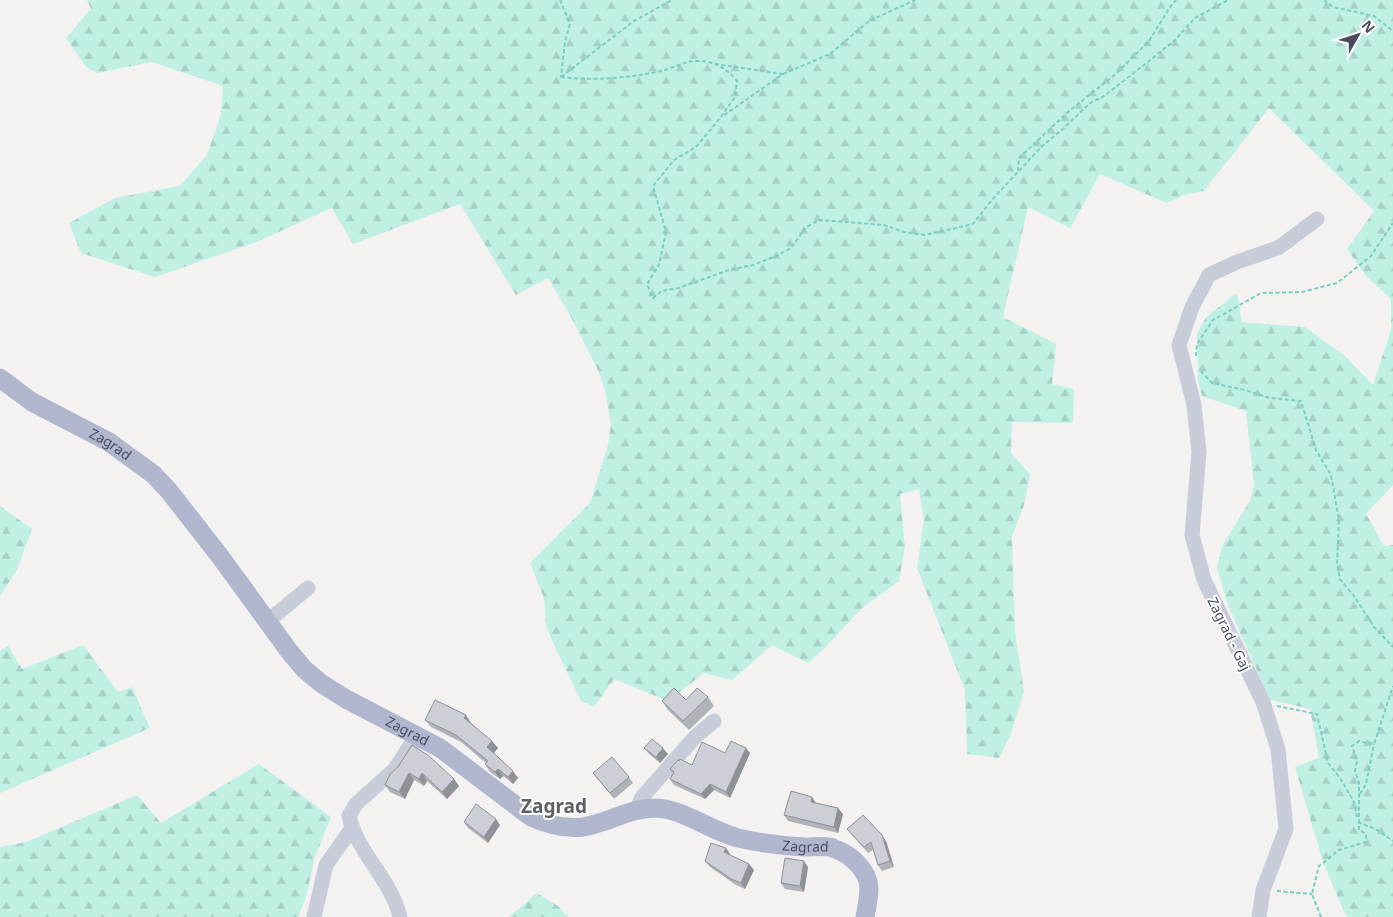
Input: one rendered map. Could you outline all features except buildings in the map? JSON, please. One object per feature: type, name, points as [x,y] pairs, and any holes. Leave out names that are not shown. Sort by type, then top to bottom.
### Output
[{"type":"main road","name":"Zagrad","points":[[0,378],[32,402],[109,442],[153,474],[174,498],[289,651],[304,669],[322,684],[346,699],[440,748],[480,776],[531,817],[544,822],[582,827],[637,810],[657,808],[672,811],[736,837],[762,843],[834,848],[848,854],[860,867],[869,885],[865,917]]},
{"type":"street","name":"Zagrad - Gaj","points":[[1259,917],[1264,890],[1286,829],[1278,748],[1263,702],[1204,580],[1192,535],[1199,452],[1194,405],[1179,345],[1192,307],[1209,275],[1237,262],[1278,248],[1317,219]]},
{"type":"street","points":[[268,621],[308,588]]},
{"type":"street","points":[[637,810],[641,799],[696,737],[714,721]]},
{"type":"street","points":[[400,917],[386,883],[364,852],[352,828],[349,816],[356,804],[395,769],[417,735]]},
{"type":"street","points":[[314,917],[326,865],[352,828]]},
{"type":"path","points":[[560,0],[570,24],[565,41],[561,77]]},
{"type":"path","points":[[561,77],[634,21],[672,0]]},
{"type":"path","points":[[720,118],[783,74],[830,54],[870,21],[915,0]]},
{"type":"path","points":[[1018,172],[1019,158],[1069,111],[1117,73],[1149,41],[1176,0]]},
{"type":"path","points":[[713,63],[728,70],[737,82],[735,97],[696,147],[674,160],[653,186],[666,232],[659,265],[647,284],[653,298],[662,291],[678,288],[774,257],[791,248],[806,227],[820,220],[884,225],[904,232],[925,235],[973,224],[991,200],[1041,147],[1090,103],[1104,96],[1175,40],[1195,18],[1228,0]]},
{"type":"path","points":[[1324,0],[1333,7],[1374,16],[1393,31]]},
{"type":"path","points":[[561,77],[576,79],[639,76],[671,69],[692,61],[783,74]]},
{"type":"path","points":[[1196,358],[1197,344],[1213,320],[1261,293],[1302,292],[1337,283],[1371,256],[1393,224]]},
{"type":"path","points":[[1196,366],[1212,383],[1270,398],[1300,401],[1316,450],[1331,475],[1339,520],[1337,563],[1340,580],[1354,596],[1374,627],[1393,647]]},
{"type":"path","points":[[1359,796],[1366,784],[1374,744],[1393,686]]},
{"type":"path","points":[[1263,702],[1317,714],[1328,763],[1340,778],[1354,802],[1359,822]]},
{"type":"path","points":[[1321,917],[1312,894],[1319,866],[1339,850],[1366,842],[1366,834],[1359,830],[1359,782],[1355,771],[1357,761],[1352,746],[1359,741],[1374,744]]},
{"type":"path","points":[[1359,822],[1377,830],[1393,841]]},
{"type":"path","points":[[1264,890],[1312,894]]},
{"type":"green space","points":[[87,0],[1393,0],[1393,485],[1366,514],[1384,546],[1393,545],[1393,917],[1348,917],[1344,912],[1323,862],[1295,767],[1319,758],[1310,709],[1270,700],[1227,603],[1217,567],[1222,546],[1250,501],[1254,486],[1246,411],[1202,396],[1198,381],[1197,334],[1206,317],[1237,293],[1242,322],[1305,327],[1345,356],[1373,385],[1391,330],[1391,299],[1366,276],[1347,249],[1374,211],[1269,108],[1204,191],[1184,195],[1167,203],[1100,174],[1070,228],[1028,207],[1003,317],[1056,344],[1052,384],[1074,389],[1073,423],[1012,422],[1011,453],[1030,474],[1024,505],[1012,536],[1015,631],[1024,692],[1010,736],[999,758],[967,754],[965,690],[917,568],[924,519],[919,489],[900,494],[905,547],[899,581],[862,608],[822,651],[808,663],[772,645],[732,680],[704,673],[668,701],[614,679],[594,707],[581,701],[546,626],[544,598],[530,563],[590,503],[608,445],[611,424],[605,390],[598,370],[570,315],[548,278],[516,295],[460,204],[353,244],[332,208],[254,243],[155,277],[81,253],[69,223],[115,198],[180,186],[207,155],[221,114],[223,86],[152,62],[97,73],[86,67],[66,38],[91,9]]},
{"type":"green space","points":[[0,506],[32,529],[17,569],[0,597]]},
{"type":"green space","points":[[83,645],[118,692],[132,687],[150,728],[0,793],[0,651],[8,646],[22,669]]},
{"type":"green space","points":[[259,764],[331,817],[315,857],[306,897],[298,917],[0,917],[0,847],[26,842],[137,795],[161,823]]},
{"type":"green space","points":[[537,893],[558,906],[568,917],[509,917]]},
{"type":"district","name":"Zagrad","points":[[554,806]]}]
